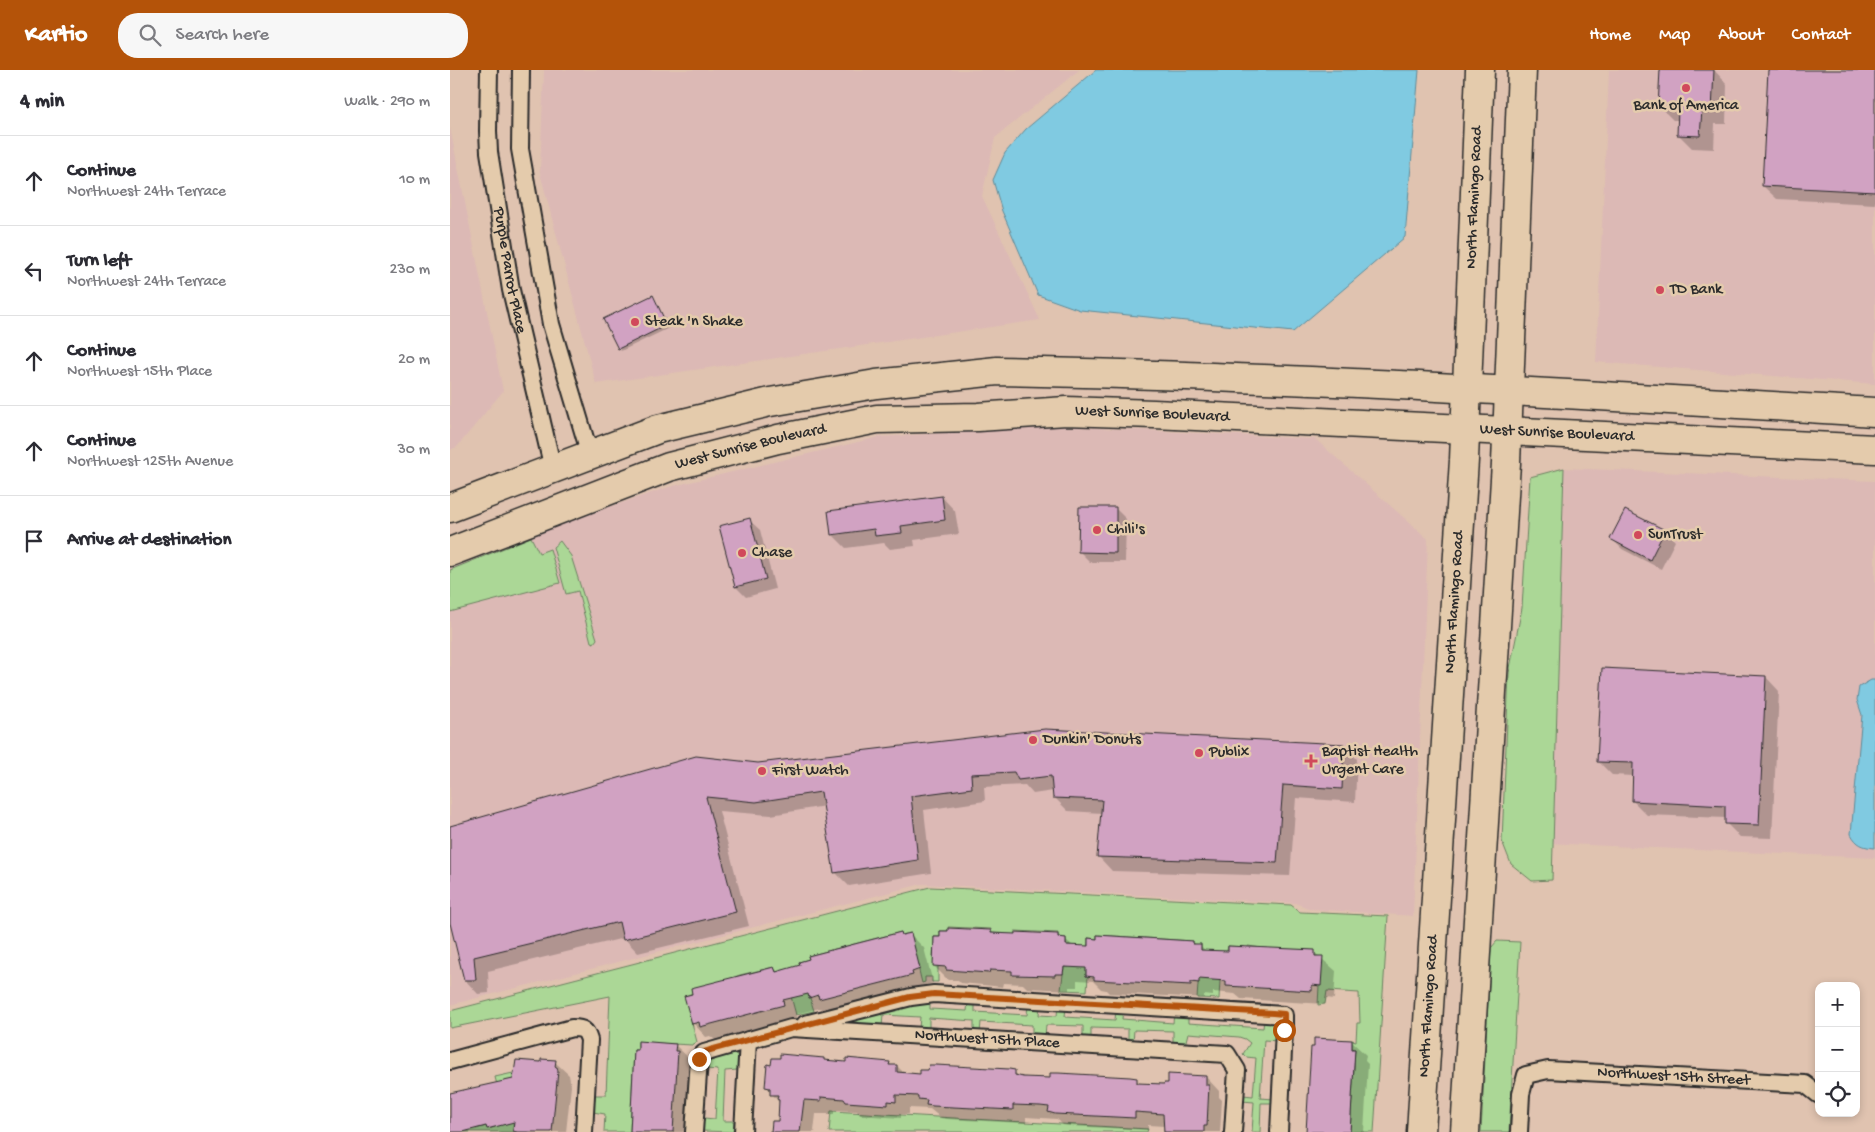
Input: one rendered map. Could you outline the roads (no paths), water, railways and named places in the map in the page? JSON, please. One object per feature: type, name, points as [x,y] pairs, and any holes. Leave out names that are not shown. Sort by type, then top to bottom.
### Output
[{"type":"highway","name":"North Flamingo Road","points":[[1421,1132],[1465,429],[1480,70]]},
{"type":"highway","points":[[1465,1132],[1507,431],[1522,70]]},
{"type":"highway","points":[[450,508],[658,429],[770,402],[876,384],[976,372],[1158,374],[1509,390],[1875,412]]},
{"type":"highway","name":"West Sunrise Boulevard","points":[[450,552],[668,467],[778,439],[878,419],[978,417],[1066,411],[1163,414],[1875,450]]},
{"type":"street","name":"Purple Parrot Place","points":[[489,70],[489,152],[510,290],[553,469]]},
{"type":"street","name":"Purple Parrot Place","points":[[521,70],[520,149],[551,324],[590,455]]},
{"type":"street","points":[[791,1028],[910,997],[934,994],[1284,1014],[1279,1132]]},
{"type":"street","points":[[450,1061],[572,1028],[581,1028],[586,1032],[589,1040],[584,1132]]},
{"type":"street","name":"Northwest 15th Place","points":[[694,1132],[699,1059],[704,1052],[791,1028],[1227,1054],[1237,1070],[1233,1132]]},
{"type":"street","points":[[743,1132],[748,1040]]},
{"type":"street","name":"Northwest 15th Street","points":[[1519,1132],[1521,1094],[1526,1076],[1548,1070],[1805,1084],[1815,1092]]},
{"type":"water","points":[[1096,70],[1419,70],[1405,237],[1293,332],[1080,310],[1038,295],[1002,211],[993,180],[1005,153],[1026,129]]},
{"type":"water","points":[[1871,680],[1875,680],[1875,848],[1861,845],[1851,834],[1862,715],[1857,700],[1859,687]]},
{"type":"place","name":"Bank of America","points":[[1686,88]]},
{"type":"place","name":"TD Bank","points":[[1660,290]]},
{"type":"place","name":"Steak 'n Shake","points":[[635,322]]},
{"type":"place","name":"Chili's","points":[[1097,530]]},
{"type":"place","name":"SunTrust","points":[[1638,535]]},
{"type":"place","name":"Chase","points":[[742,553]]},
{"type":"place","name":"Dunkin' Donuts","points":[[1033,740]]},
{"type":"place","name":"Publix","points":[[1199,753]]},
{"type":"place","name":"Baptist Health Urgent Care","points":[[1311,761]]},
{"type":"place","name":"First Watch","points":[[762,771]]}]
